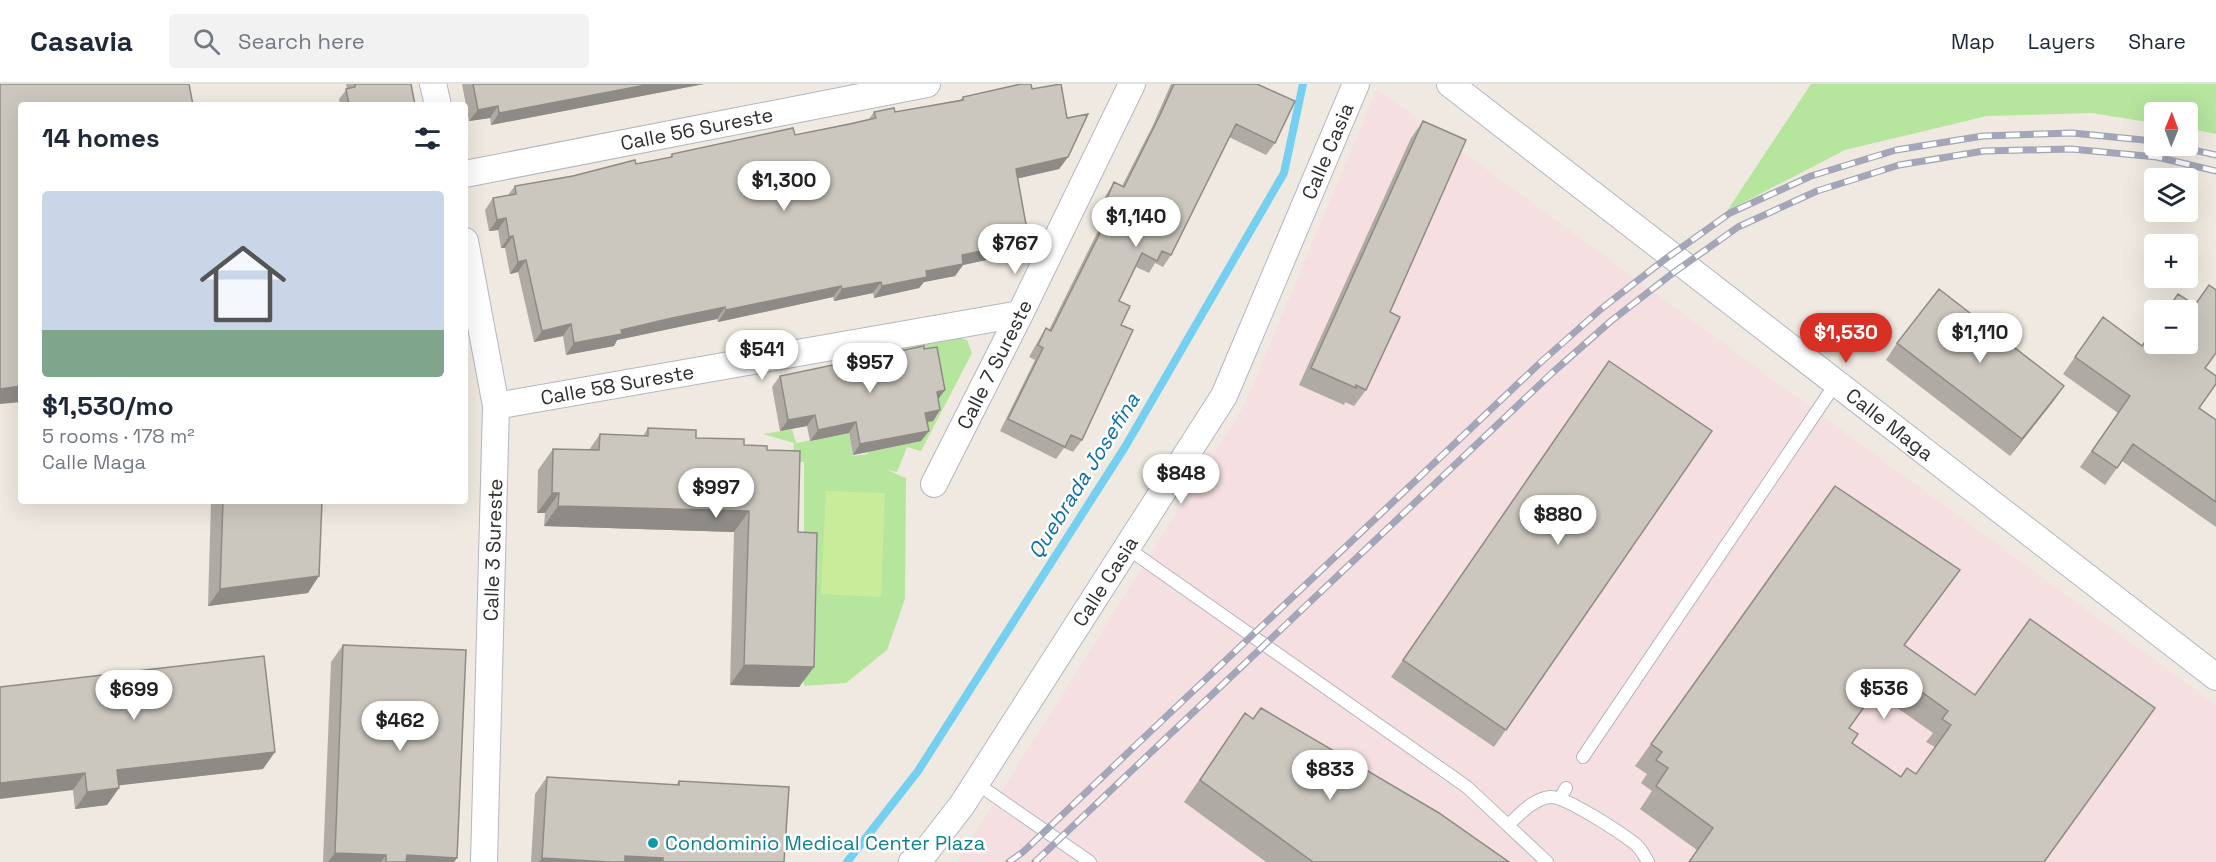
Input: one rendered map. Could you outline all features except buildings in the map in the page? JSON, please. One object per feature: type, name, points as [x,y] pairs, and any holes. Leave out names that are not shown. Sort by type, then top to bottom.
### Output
[{"type":"street","points":[[434,84],[437,102]]},
{"type":"street","name":"Calle 56 Sureste","points":[[468,173],[927,84]]},
{"type":"street","name":"Calle 7 Sureste","points":[[934,484],[1132,84]]},
{"type":"street","name":"Calle Casia","points":[[912,862],[924,854],[976,783],[1224,396],[1356,84]]},
{"type":"street","name":"Calle Maga","points":[[1450,84],[2216,677]]},
{"type":"street","name":"Calle 3 Sureste","points":[[468,257],[496,406],[484,862]]},
{"type":"street","name":"Calle 58 Sureste","points":[[496,406],[1020,314]]},
{"type":"lane","points":[[1583,757],[1836,383]]},
{"type":"lane","points":[[1127,548],[1467,787],[1547,862]]},
{"type":"lane","points":[[976,783],[1090,862]]},
{"type":"lane","points":[[1508,825],[1536,801],[1563,793],[1574,805],[1636,844],[1648,862]]},
{"type":"shaded area","points":[[1377,89],[2216,705],[2216,862],[957,862],[1244,406]]},
{"type":"green space","points":[[1811,84],[2216,84],[2216,134],[2198,130],[2198,102],[2144,102],[2144,121],[2092,113],[1987,116],[1845,150],[1727,211]]},
{"type":"green space","points":[[958,337],[967,340],[972,353],[921,451],[907,447],[897,472],[887,470],[906,478],[905,599],[887,650],[846,683],[804,686],[804,462],[793,462],[794,443],[763,434],[792,429],[796,443],[827,437],[846,419],[853,456],[868,454],[864,430],[901,360],[899,348]]},
{"type":"green space","points":[[871,354],[874,374],[836,374],[834,360]]},
{"type":"green space","points":[[826,491],[885,493],[881,597],[821,594]]},
{"type":"waterway","name":"Quebrada Josefina","points":[[847,862],[918,771],[1125,447],[1284,173],[1303,84]]},
{"type":"railway","points":[[1009,862],[1023,852],[1541,362],[1601,309],[1730,213],[1811,176],[1896,150],[1983,136],[2072,133],[2144,140]]},
{"type":"railway","points":[[1035,862],[1552,373],[1611,321],[1738,227],[1817,191],[1899,165],[1984,151],[2071,149],[2157,157],[2216,171]]},
{"type":"railway","points":[[2198,151],[2216,155]]},
{"type":"place","name":"Condominio Medical Center Plaza","points":[[653,843]]}]
